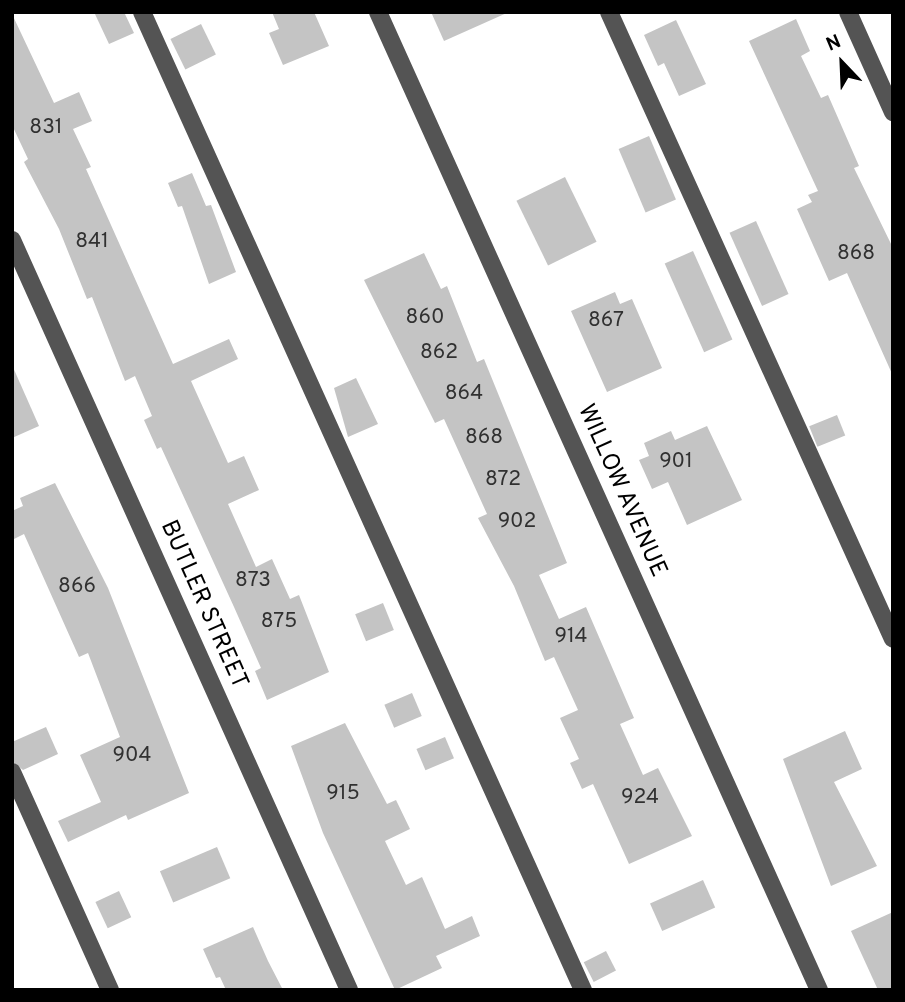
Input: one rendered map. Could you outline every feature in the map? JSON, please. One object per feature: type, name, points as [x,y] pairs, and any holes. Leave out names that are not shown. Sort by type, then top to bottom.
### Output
[{"type":"street","points":[[142,12],[583,990]]},
{"type":"street","name":"WILLOW AVENUE","points":[[378,12],[820,990]]},
{"type":"street","points":[[609,12],[893,639]]},
{"type":"street","points":[[848,12],[893,112]]},
{"type":"street","name":"BUTLER STREET","points":[[12,240],[349,990]]},
{"type":"street","points":[[12,772],[110,990]]},
{"type":"building","points":[[94,12],[124,12],[134,33],[109,44]]},
{"type":"building","points":[[272,12],[314,12],[329,46],[283,65],[269,33],[279,29]]},
{"type":"building","points":[[431,12],[509,12],[444,41]]},
{"type":"building","points":[[12,14],[54,103],[79,92],[92,121],[73,129],[91,167],[86,169],[173,364],[229,339],[238,359],[191,381],[228,463],[244,456],[259,490],[228,504],[256,567],[272,559],[290,599],[299,595],[329,672],[267,700],[255,671],[261,668],[161,447],[157,449],[144,420],[152,416],[135,376],[125,381],[92,297],[87,299],[59,229],[24,162],[28,159],[12,125]]},
{"type":"building","points":[[796,19],[810,51],[801,56],[821,98],[828,95],[859,166],[854,168],[893,248],[893,376],[847,273],[829,281],[797,209],[812,202],[808,195],[818,191],[749,41]]},
{"type":"building","points":[[676,20],[706,84],[679,96],[664,63],[658,66],[644,35]]},
{"type":"building","points":[[201,24],[216,55],[185,69],[170,39]]},
{"type":"building","points":[[649,136],[676,200],[646,212],[619,149]]},
{"type":"building","points":[[192,173],[206,206],[211,205],[236,272],[209,284],[182,206],[178,207],[168,183]]},
{"type":"building","points":[[565,177],[597,242],[548,265],[516,201]]},
{"type":"building","points":[[756,221],[789,294],[762,306],[730,233]]},
{"type":"building","points":[[693,251],[732,340],[704,352],[665,264]]},
{"type":"building","points":[[424,253],[441,289],[447,286],[477,362],[484,359],[567,563],[539,575],[559,619],[586,607],[634,718],[620,724],[643,775],[658,768],[692,836],[629,864],[593,784],[582,789],[570,763],[579,759],[560,718],[578,710],[554,657],[545,661],[514,586],[478,518],[487,514],[444,419],[435,423],[364,280]]},
{"type":"building","points":[[615,292],[620,304],[632,299],[662,368],[607,392],[571,311]]},
{"type":"building","points":[[12,365],[39,426],[12,438]]},
{"type":"building","points":[[356,378],[378,424],[348,437],[334,388]]},
{"type":"building","points":[[837,415],[845,435],[817,447],[809,426]]},
{"type":"building","points":[[707,426],[742,500],[687,525],[668,482],[652,489],[639,460],[649,456],[644,443],[671,431],[675,440]]},
{"type":"building","points":[[55,483],[108,588],[189,793],[128,820],[126,815],[68,842],[58,821],[101,802],[80,755],[120,737],[88,653],[79,657],[24,534],[12,540],[12,511],[23,506],[20,498]]},
{"type":"building","points":[[383,603],[394,630],[366,641],[355,614]]},
{"type":"building","points":[[412,693],[422,716],[394,728],[384,705]]},
{"type":"building","points":[[345,723],[387,804],[396,800],[410,829],[385,841],[406,885],[422,877],[445,929],[472,916],[480,936],[436,956],[442,968],[395,990],[323,833],[291,746]]},
{"type":"building","points":[[46,727],[58,754],[23,770],[12,761],[12,742]]},
{"type":"building","points":[[845,731],[862,769],[834,782],[877,866],[831,886],[783,759]]},
{"type":"building","points":[[445,737],[454,758],[425,770],[416,749]]},
{"type":"building","points":[[217,847],[230,878],[173,903],[160,871]]},
{"type":"building","points":[[703,880],[715,907],[662,931],[650,904]]},
{"type":"building","points":[[119,891],[131,917],[108,928],[95,902]]},
{"type":"building","points":[[893,912],[893,990],[878,990],[851,931]]},
{"type":"building","points":[[253,927],[283,990],[226,990],[220,977],[216,978],[203,949]]},
{"type":"building","points":[[606,951],[616,971],[594,982],[584,962]]}]
